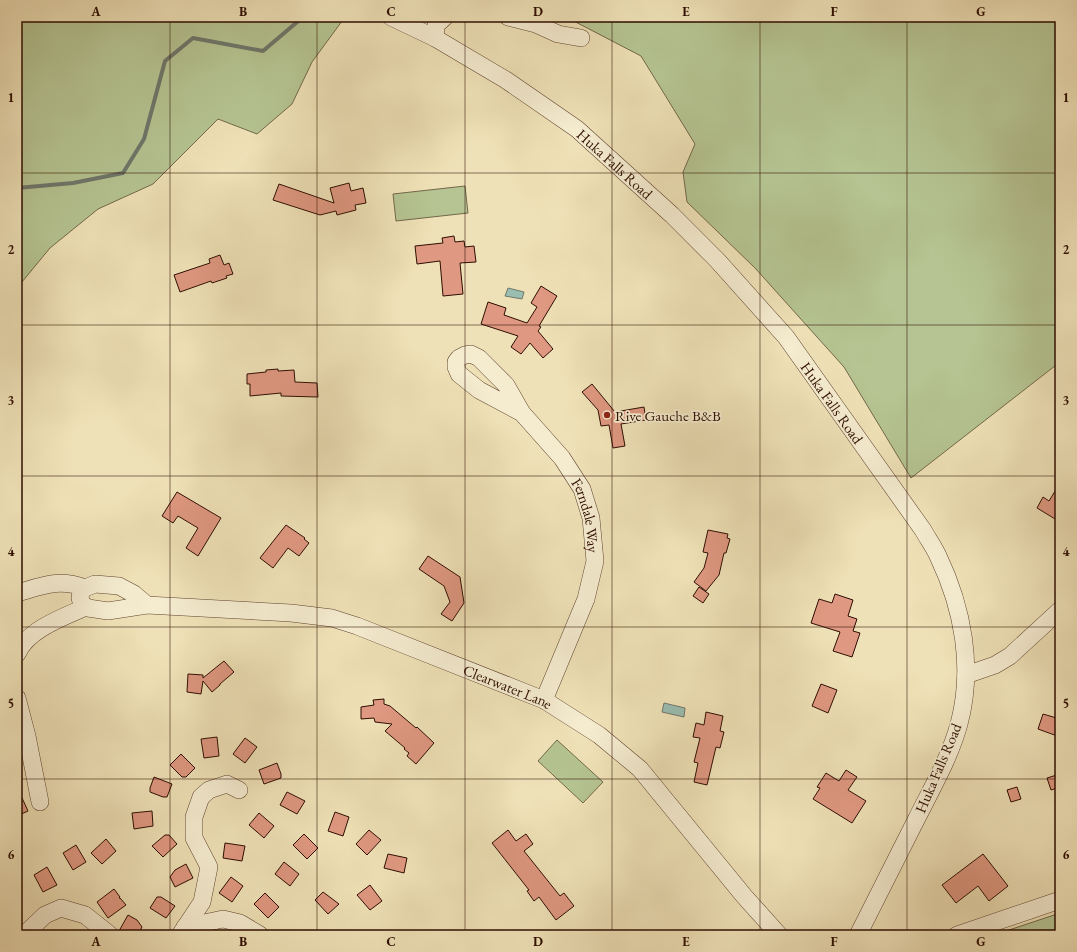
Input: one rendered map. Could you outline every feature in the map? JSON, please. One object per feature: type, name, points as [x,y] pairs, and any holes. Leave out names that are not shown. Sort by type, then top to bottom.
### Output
[{"type":"street","name":"Huka Falls Road","points":[[391,17],[435,38],[506,80],[577,129],[672,215],[717,260],[786,337],[922,530],[937,554],[954,596],[964,644],[966,675],[959,724],[950,749],[931,790],[858,935]]},
{"type":"street","points":[[435,38],[436,25],[445,17]]},
{"type":"street","points":[[508,17],[536,24],[558,34],[581,38]]},
{"type":"street","name":"Ferndale Way","points":[[522,413],[562,458],[582,489],[591,518],[594,541],[595,561],[586,599],[544,700]]},
{"type":"street","points":[[17,593],[55,583],[74,584],[85,588]]},
{"type":"street","points":[[17,654],[20,647],[29,637],[42,628],[86,607],[82,604],[80,598],[81,592],[85,588],[95,584],[119,586],[134,594],[147,606]]},
{"type":"street","name":"Clearwater Lane","points":[[86,607],[108,611],[147,606],[291,613],[332,618],[357,626],[544,700],[599,735],[640,769],[744,896],[779,935]]},
{"type":"street","points":[[966,675],[995,665],[1010,656],[1060,610]]},
{"type":"street","points":[[17,698],[27,736],[40,802]]},
{"type":"street","points":[[182,931],[202,902],[209,867],[194,838],[194,817],[201,797],[209,790],[228,784],[239,790]]},
{"type":"street","points":[[957,935],[1060,900]]},
{"type":"street","points":[[24,935],[45,915],[61,908],[85,915],[110,935]]},
{"type":"street","points":[[182,931],[223,919],[240,923],[260,935]]},
{"type":"green space","points":[[17,17],[345,17],[312,62],[292,104],[257,134],[218,119],[153,184],[98,209],[50,248],[17,288]]},
{"type":"green space","points":[[566,17],[1038,17],[1060,23],[1060,362],[911,478],[844,367],[755,268],[687,202],[683,172],[695,144],[641,56]]},
{"type":"green space","points":[[465,186],[468,213],[396,221],[393,194]]},
{"type":"green space","points":[[557,740],[603,782],[583,803],[538,761]]},
{"type":"green space","points":[[1060,913],[1060,935],[994,935]]},
{"type":"water","points":[[508,288],[524,292],[522,299],[505,296]]},
{"type":"water","points":[[664,703],[685,708],[684,717],[662,712]]},
{"type":"building","points":[[349,183],[351,191],[363,188],[366,203],[355,205],[356,210],[337,215],[336,211],[320,215],[273,200],[279,184],[334,203],[330,188]]},
{"type":"building","points":[[454,236],[455,242],[464,241],[465,247],[474,246],[476,262],[460,263],[463,294],[443,296],[440,261],[417,264],[415,246],[443,243],[442,238]]},
{"type":"building","points":[[220,255],[224,265],[229,263],[233,274],[226,276],[227,278],[212,283],[211,281],[180,292],[174,275],[210,263],[209,259]]},
{"type":"building","points":[[541,286],[557,296],[539,326],[541,327],[538,331],[553,349],[543,358],[530,343],[521,354],[511,347],[518,336],[481,324],[488,302],[506,308],[504,315],[527,323],[537,307],[531,303]]},
{"type":"building","points":[[278,369],[278,371],[294,370],[295,382],[317,383],[318,397],[281,396],[281,393],[250,396],[250,384],[247,384],[247,374]]},
{"type":"building","points":[[592,384],[615,412],[644,407],[646,420],[621,424],[625,446],[613,448],[609,425],[601,426],[598,410],[582,392]]},
{"type":"building","points":[[1060,483],[1060,522],[1037,508],[1043,497],[1049,501]]},
{"type":"building","points":[[177,492],[221,518],[198,556],[186,548],[198,528],[178,516],[173,523],[162,516]]},
{"type":"building","points":[[286,525],[305,538],[304,539],[309,543],[299,556],[288,548],[273,568],[260,558]]},
{"type":"building","points":[[708,530],[728,534],[727,538],[730,539],[726,553],[724,553],[719,575],[706,591],[694,582],[704,568],[708,553],[703,552]]},
{"type":"building","points":[[428,556],[460,577],[464,603],[452,621],[441,614],[450,602],[444,586],[419,569]]},
{"type":"building","points":[[699,587],[709,594],[703,603],[693,596]]},
{"type":"building","points":[[835,594],[853,600],[848,616],[857,619],[853,631],[860,633],[852,657],[833,651],[840,632],[811,623],[819,599],[832,603]]},
{"type":"building","points":[[224,661],[234,672],[212,692],[203,681],[201,694],[187,692],[188,674],[203,675],[203,678]]},
{"type":"building","points":[[821,684],[837,690],[828,713],[812,706]]},
{"type":"building","points":[[384,699],[384,704],[390,706],[416,728],[417,727],[434,743],[416,764],[407,756],[409,753],[404,749],[405,748],[385,731],[392,724],[375,722],[374,718],[361,719],[361,707],[374,705],[373,700]]},
{"type":"building","points":[[706,712],[723,716],[720,731],[724,732],[720,748],[716,747],[707,785],[694,782],[698,763],[694,762],[700,738],[693,737],[696,723],[704,725]]},
{"type":"building","points":[[1043,714],[1060,719],[1060,737],[1038,729]]},
{"type":"building","points":[[217,737],[219,756],[204,758],[201,739]]},
{"type":"building","points":[[245,738],[257,747],[245,763],[233,754]]},
{"type":"building","points":[[181,754],[195,768],[186,777],[182,777],[170,765]]},
{"type":"building","points":[[277,763],[281,778],[264,784],[259,770]]},
{"type":"building","points":[[846,770],[857,777],[848,790],[866,801],[852,823],[813,799],[820,788],[817,787],[826,773],[839,781]]},
{"type":"building","points":[[1060,774],[1060,787],[1051,790],[1047,778]]},
{"type":"building","points":[[154,777],[172,784],[167,797],[150,792]]},
{"type":"building","points":[[17,787],[28,811],[17,816]]},
{"type":"building","points":[[1017,787],[1021,799],[1011,802],[1007,790]]},
{"type":"building","points":[[287,792],[305,801],[297,814],[280,805]]},
{"type":"building","points":[[152,811],[153,826],[134,829],[132,813]]},
{"type":"building","points":[[335,812],[349,817],[343,836],[328,831]]},
{"type":"building","points":[[259,813],[274,826],[264,838],[249,825]]},
{"type":"building","points":[[369,830],[381,840],[367,855],[356,844]]},
{"type":"building","points":[[508,830],[516,841],[526,834],[533,844],[524,851],[560,896],[564,893],[574,906],[556,920],[539,897],[534,901],[527,891],[529,890],[492,843]]},
{"type":"building","points":[[304,834],[318,848],[307,859],[293,845]]},
{"type":"building","points":[[165,835],[169,835],[177,844],[163,857],[152,846]]},
{"type":"building","points":[[106,839],[116,851],[102,864],[91,853]]},
{"type":"building","points":[[225,843],[245,846],[242,861],[223,858]]},
{"type":"building","points":[[76,845],[86,862],[73,870],[63,853]]},
{"type":"building","points":[[388,854],[407,858],[404,873],[384,868]]},
{"type":"building","points":[[983,854],[1008,886],[989,901],[978,886],[956,903],[942,885]]},
{"type":"building","points":[[284,862],[299,874],[290,886],[275,874]]},
{"type":"building","points":[[186,864],[193,878],[175,887],[170,877],[175,870]]},
{"type":"building","points":[[47,867],[57,885],[43,892],[34,875]]},
{"type":"building","points":[[231,877],[243,886],[232,902],[219,893]]},
{"type":"building","points":[[370,885],[382,901],[370,910],[357,895]]},
{"type":"building","points":[[114,889],[120,897],[119,898],[126,905],[108,918],[97,902]]},
{"type":"building","points":[[323,892],[339,904],[328,914],[315,900]]},
{"type":"building","points":[[265,893],[279,907],[268,918],[254,904]]},
{"type":"building","points":[[157,897],[161,897],[175,906],[166,918],[150,908]]},
{"type":"building","points":[[128,915],[137,920],[142,927],[138,935],[120,935],[119,931]]},
{"type":"waterway","points":[[17,188],[73,183],[123,173],[144,139],[165,61],[193,38],[263,51],[303,17]]},
{"type":"place","name":"Rive Gauche B&B","points":[[607,415]]}]
